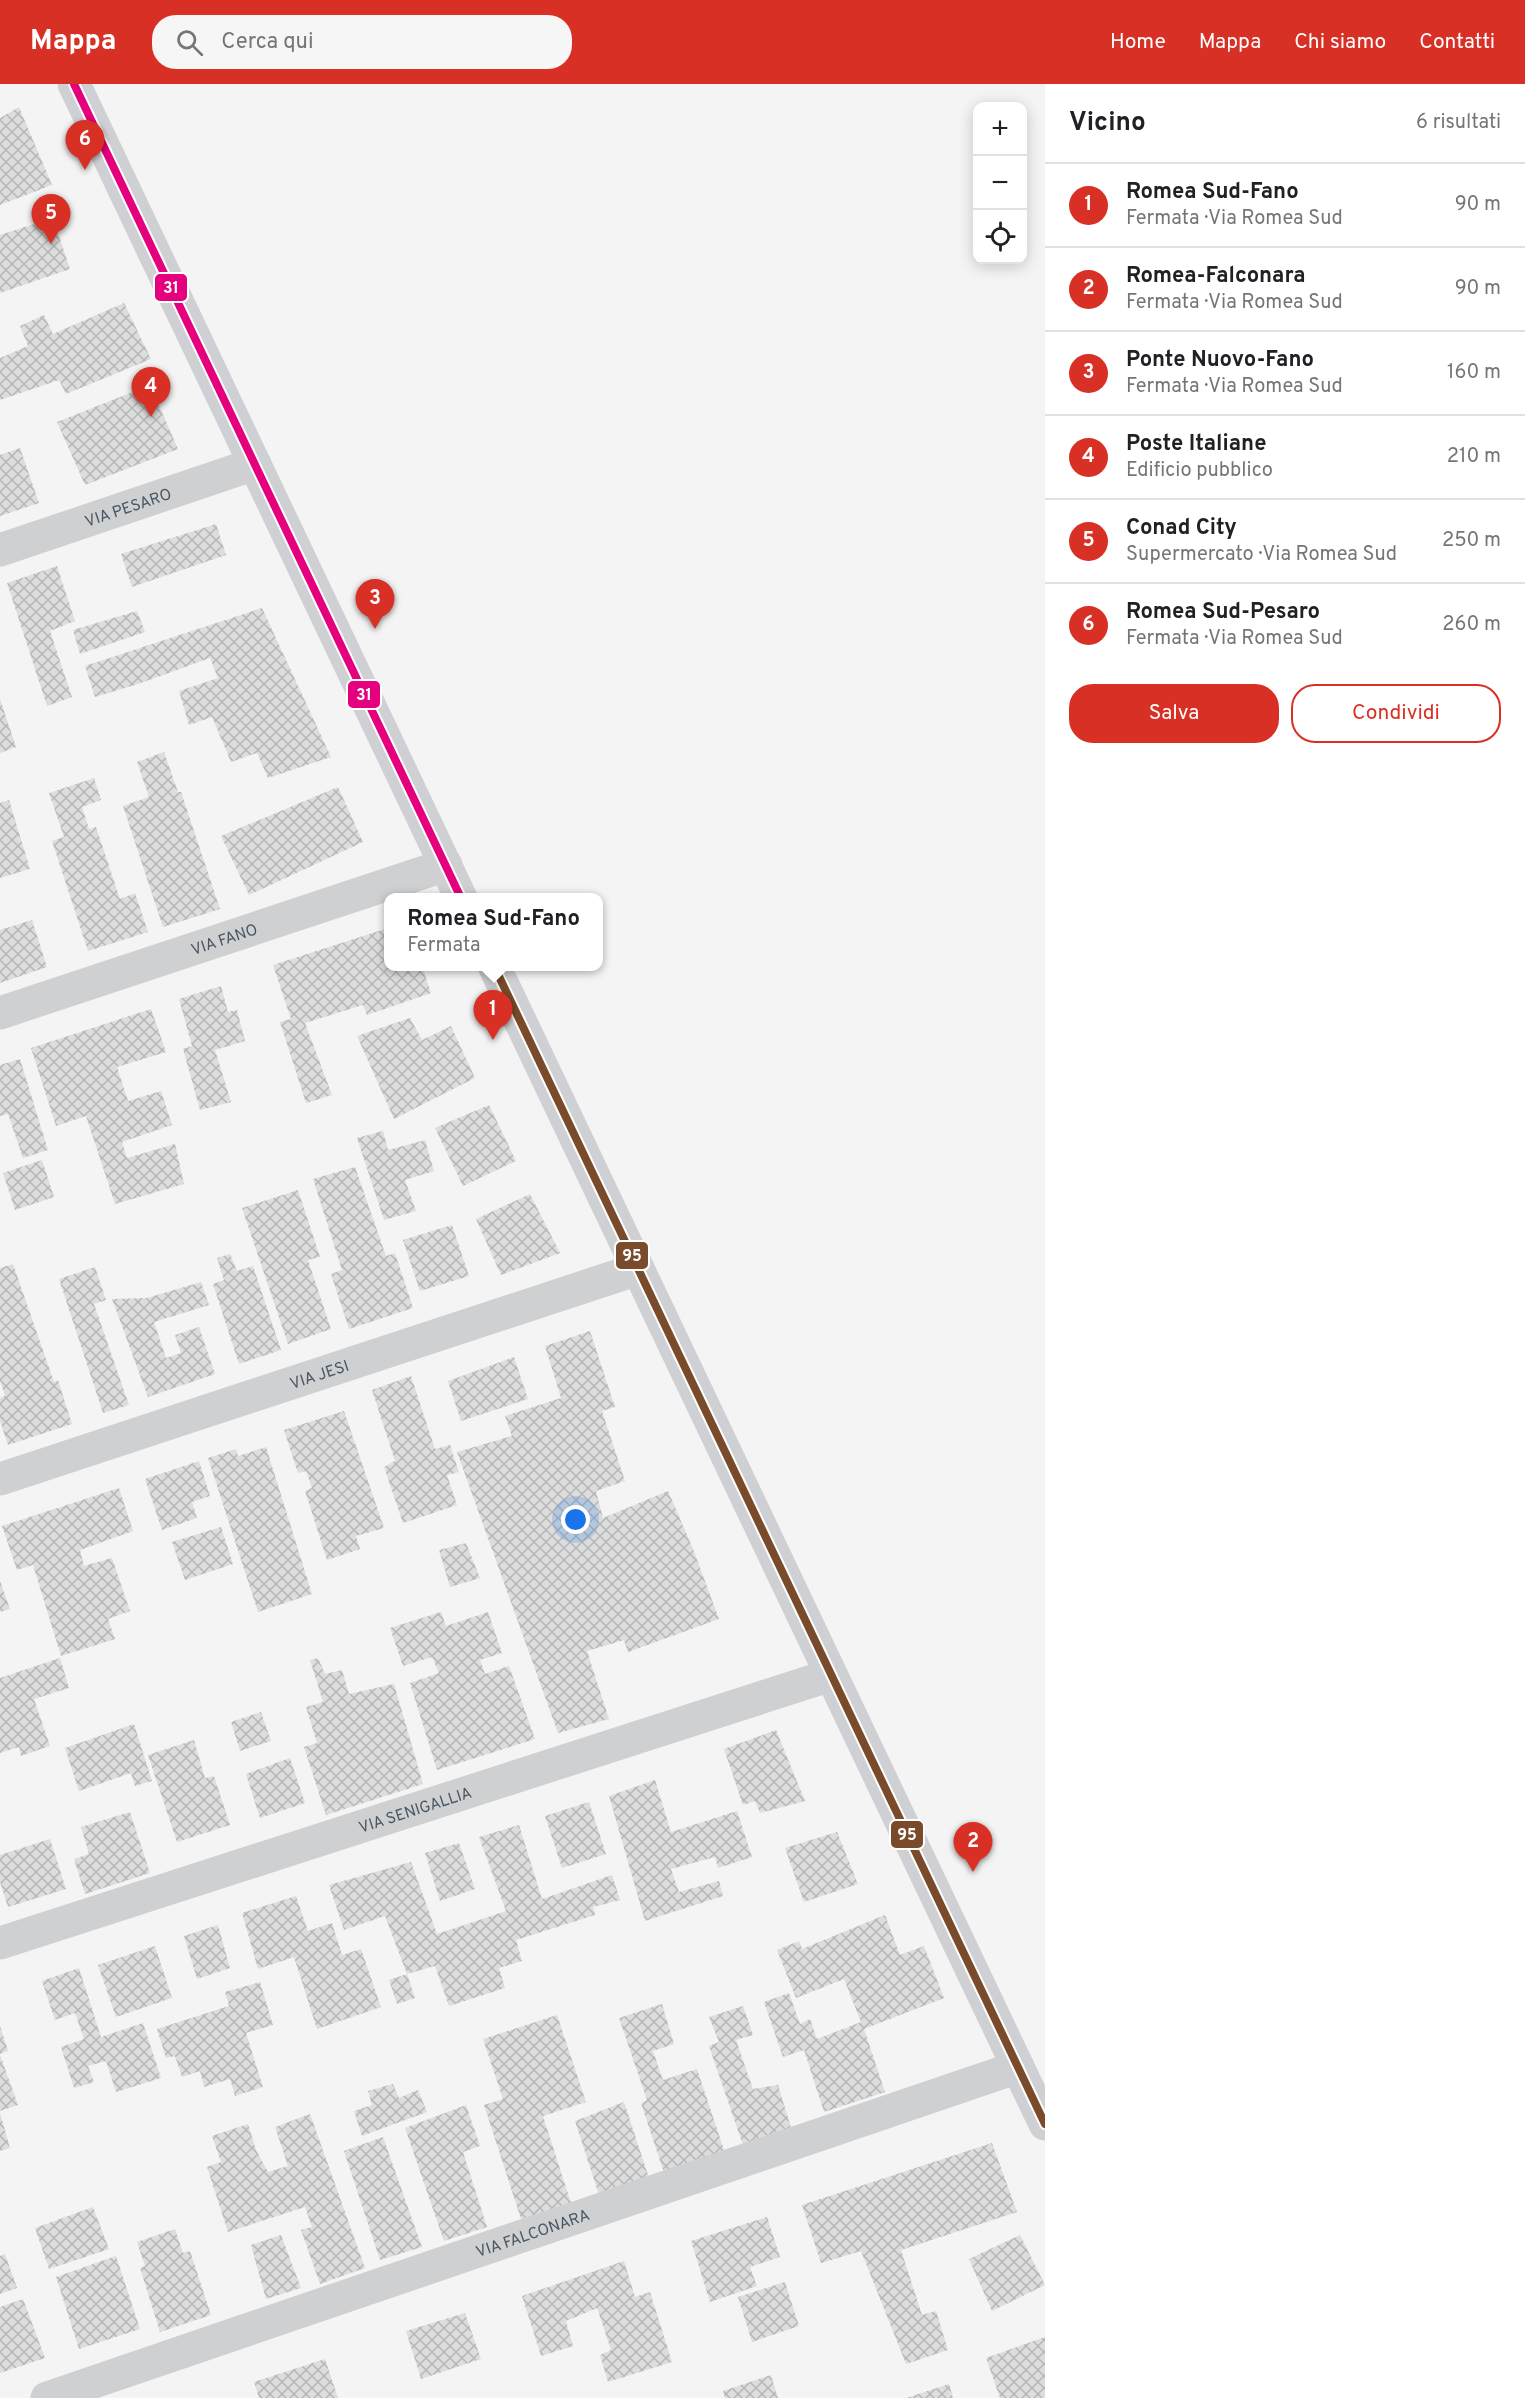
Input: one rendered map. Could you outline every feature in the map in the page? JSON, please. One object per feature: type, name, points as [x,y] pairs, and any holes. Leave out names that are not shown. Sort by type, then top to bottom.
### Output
[{"type":"main road","points":[[74,84],[459,893]]},
{"type":"main road","points":[[496,971],[1045,2124]]},
{"type":"street","name":"VIA PESARO","points":[[0,550],[255,464]]},
{"type":"street","name":"VIA FANO","points":[[0,1013],[446,865]]},
{"type":"street","name":"VIA JESI","points":[[0,1479],[639,1269]]},
{"type":"street","name":"VIA SENIGALLIA","points":[[0,1943],[831,1675]]},
{"type":"street","name":"VIA FALCONARA","points":[[47,2398],[1018,2067]]},
{"type":"building","points":[[19,107],[52,185],[0,205],[0,118]]},
{"type":"building","points":[[53,218],[70,269],[0,293],[0,235]]},
{"type":"building","points":[[124,303],[151,359],[66,394],[59,380],[0,400],[0,358],[28,346],[20,326],[44,315],[53,334]]},
{"type":"building","points":[[150,385],[178,449],[85,485],[57,422]]},
{"type":"building","points":[[20,448],[39,503],[0,516],[0,455]]},
{"type":"building","points":[[216,524],[226,555],[132,587],[121,554]]},
{"type":"building","points":[[57,566],[75,621],[50,631],[72,697],[47,706],[7,583]]},
{"type":"building","points":[[262,608],[331,757],[268,778],[257,753],[231,762],[212,717],[189,725],[179,691],[218,678],[210,658],[95,697],[85,666]]},
{"type":"building","points":[[137,611],[145,632],[80,654],[73,630]]},
{"type":"building","points":[[0,699],[16,747],[0,753]]},
{"type":"building","points":[[164,752],[178,792],[181,792],[220,909],[163,927],[123,806],[149,797],[137,762]]},
{"type":"building","points":[[94,778],[101,800],[82,807],[89,829],[96,827],[120,899],[135,893],[148,932],[88,951],[52,841],[64,837],[49,793]]},
{"type":"building","points":[[338,787],[363,842],[249,895],[221,836]]},
{"type":"building","points":[[9,800],[30,869],[0,878],[0,803]]},
{"type":"building","points":[[32,920],[47,967],[0,983],[0,930]]},
{"type":"building","points":[[384,929],[384,971],[424,971],[431,993],[367,1015],[363,1005],[305,1023],[332,1095],[306,1103],[280,1022],[291,1019],[273,965]]},
{"type":"building","points":[[221,986],[228,1012],[237,1010],[245,1041],[215,1050],[231,1102],[200,1110],[183,1049],[192,1046],[179,999]]},
{"type":"building","points":[[151,1009],[166,1052],[117,1067],[128,1101],[161,1091],[172,1125],[122,1142],[127,1158],[175,1144],[184,1184],[115,1204],[86,1116],[56,1126],[31,1048]]},
{"type":"building","points":[[410,1018],[422,1040],[451,1026],[475,1078],[394,1119],[357,1036]]},
{"type":"building","points":[[20,1059],[48,1150],[23,1158],[8,1114],[0,1116],[0,1065]]},
{"type":"building","points":[[489,1105],[516,1161],[463,1186],[435,1128]]},
{"type":"building","points":[[383,1131],[388,1150],[425,1140],[434,1171],[405,1180],[416,1211],[384,1220],[357,1138]]},
{"type":"building","points":[[42,1160],[54,1197],[15,1210],[3,1173]]},
{"type":"building","points":[[355,1167],[386,1256],[395,1253],[413,1308],[349,1329],[331,1274],[342,1270],[313,1179]]},
{"type":"building","points":[[298,1190],[320,1257],[308,1260],[331,1329],[288,1344],[242,1208]]},
{"type":"building","points":[[530,1194],[560,1253],[501,1275],[476,1219]]},
{"type":"building","points":[[452,1225],[469,1276],[420,1291],[403,1240]]},
{"type":"building","points":[[230,1254],[237,1271],[253,1266],[281,1350],[239,1364],[213,1284],[224,1280],[217,1258]]},
{"type":"building","points":[[13,1264],[54,1382],[58,1380],[72,1424],[8,1445],[0,1421],[0,1398],[5,1396],[0,1381],[0,1268]]},
{"type":"building","points":[[95,1267],[106,1300],[94,1304],[129,1405],[103,1413],[59,1279]]},
{"type":"building","points":[[201,1282],[209,1305],[154,1322],[166,1358],[181,1353],[175,1335],[199,1327],[215,1374],[148,1397],[112,1299],[147,1298]]},
{"type":"building","points":[[590,1331],[615,1407],[602,1411],[625,1481],[596,1491],[603,1518],[668,1491],[719,1619],[628,1652],[624,1640],[587,1651],[609,1719],[558,1733],[457,1452],[512,1436],[505,1416],[561,1398],[545,1346]]},
{"type":"building","points":[[514,1357],[528,1399],[461,1421],[448,1381]]},
{"type":"building","points":[[411,1376],[435,1449],[450,1445],[459,1472],[447,1475],[457,1505],[403,1523],[384,1467],[395,1461],[372,1390]]},
{"type":"building","points":[[344,1411],[384,1528],[356,1536],[360,1549],[327,1560],[305,1491],[312,1488],[306,1471],[298,1473],[284,1430]]},
{"type":"building","points":[[266,1447],[312,1594],[258,1612],[208,1458],[236,1449],[238,1456]]},
{"type":"building","points":[[199,1461],[210,1496],[192,1502],[197,1518],[162,1530],[145,1479]]},
{"type":"building","points":[[119,1488],[133,1531],[80,1550],[84,1566],[112,1558],[130,1611],[108,1619],[115,1639],[61,1656],[33,1565],[17,1570],[2,1526]]},
{"type":"building","points":[[221,1527],[233,1564],[185,1580],[172,1542]]},
{"type":"building","points":[[466,1543],[480,1578],[450,1587],[439,1550]]},
{"type":"building","points":[[0,1581],[10,1609],[0,1612]]},
{"type":"building","points":[[441,1612],[446,1626],[488,1612],[502,1653],[480,1660],[485,1674],[509,1666],[535,1739],[437,1770],[410,1683],[439,1673],[432,1657],[403,1666],[390,1628]]},
{"type":"building","points":[[60,1658],[69,1688],[34,1699],[50,1746],[21,1756],[19,1747],[0,1753],[0,1678]]},
{"type":"building","points":[[318,1658],[325,1674],[342,1670],[349,1694],[394,1684],[423,1784],[326,1815],[304,1747],[317,1743],[306,1707],[323,1702],[310,1660]]},
{"type":"building","points":[[261,1712],[271,1741],[240,1751],[231,1722]]},
{"type":"building","points":[[134,1724],[152,1781],[135,1786],[131,1773],[79,1791],[65,1748]]},
{"type":"building","points":[[776,1730],[805,1801],[760,1813],[755,1801],[743,1805],[724,1749]]},
{"type":"building","points":[[194,1740],[205,1778],[214,1776],[230,1825],[177,1842],[148,1755]]},
{"type":"building","points":[[290,1758],[305,1803],[260,1818],[246,1774]]},
{"type":"building","points":[[655,1780],[671,1832],[737,1811],[752,1857],[718,1868],[715,1857],[671,1869],[679,1892],[719,1881],[723,1896],[645,1921],[609,1796]]},
{"type":"building","points":[[589,1802],[606,1854],[562,1868],[545,1816]]},
{"type":"building","points":[[130,1812],[150,1873],[85,1894],[74,1859],[89,1854],[81,1827]]},
{"type":"building","points":[[519,1825],[542,1899],[612,1875],[620,1900],[593,1907],[595,1915],[516,1940],[522,1961],[499,1968],[505,1988],[449,2006],[435,1966],[407,1974],[385,1916],[344,1930],[329,1885],[411,1862],[437,1934],[506,1911],[479,1837]]},
{"type":"building","points":[[837,1832],[858,1884],[804,1902],[785,1848]]},
{"type":"building","points":[[50,1839],[66,1889],[8,1907],[0,1882],[0,1855]]},
{"type":"building","points":[[459,1843],[475,1889],[440,1901],[425,1853]]},
{"type":"building","points":[[296,1896],[308,1931],[332,1923],[342,1955],[361,1949],[381,2007],[317,2029],[294,1957],[258,1969],[242,1913]]},
{"type":"building","points":[[885,1915],[900,1955],[924,1946],[944,1998],[864,2029],[885,2092],[824,2112],[804,2050],[783,2057],[764,2002],[789,1993],[800,2024],[810,2019],[817,2039],[861,2022],[844,1979],[796,1998],[777,1950],[799,1941],[802,1949]]},
{"type":"building","points":[[218,1925],[230,1968],[197,1979],[184,1936]]},
{"type":"building","points":[[155,1946],[172,1998],[116,2017],[98,1965]]},
{"type":"building","points":[[79,1968],[101,2037],[143,2023],[161,2078],[116,2092],[106,2061],[88,2066],[94,2082],[74,2088],[61,2047],[84,2039],[75,2013],[55,2020],[42,1981]]},
{"type":"building","points":[[407,1974],[415,1998],[397,2004],[389,1980]]},
{"type":"building","points":[[260,1982],[273,2025],[246,2033],[263,2087],[235,2096],[230,2079],[204,2087],[200,2071],[182,2077],[175,2056],[166,2058],[157,2029],[229,2006],[225,1992]]},
{"type":"building","points":[[662,2004],[674,2044],[653,2051],[663,2080],[697,2069],[727,2159],[666,2179],[641,2103],[647,2100],[619,2018]]},
{"type":"building","points":[[743,2006],[753,2035],[736,2040],[753,2089],[778,2085],[793,2134],[745,2151],[709,2046],[719,2042],[709,2017]]},
{"type":"building","points":[[557,2015],[586,2102],[543,2116],[571,2203],[521,2219],[484,2105],[503,2099],[483,2039]]},
{"type":"building","points":[[0,2026],[8,2051],[0,2054]]},
{"type":"building","points":[[0,2055],[18,2105],[0,2111]]},
{"type":"building","points":[[393,2084],[399,2098],[418,2090],[427,2112],[362,2136],[354,2111],[372,2105],[368,2091]]},
{"type":"building","points":[[624,2102],[649,2178],[599,2195],[575,2121]]},
{"type":"building","points":[[466,2105],[480,2146],[463,2152],[487,2227],[444,2241],[405,2128]]},
{"type":"building","points":[[0,2113],[10,2148],[0,2151]]},
{"type":"building","points":[[310,2114],[365,2268],[320,2284],[301,2230],[312,2227],[305,2207],[228,2232],[207,2167],[221,2162],[212,2136],[248,2124],[256,2150],[268,2172],[288,2166],[275,2127]]},
{"type":"building","points":[[383,2137],[422,2247],[380,2260],[344,2151]]},
{"type":"building","points":[[992,2143],[1017,2212],[901,2250],[922,2315],[936,2311],[948,2350],[906,2364],[861,2251],[821,2263],[802,2205]]},
{"type":"building","points":[[93,2207],[109,2249],[49,2269],[35,2228]]},
{"type":"building","points":[[767,2217],[780,2257],[750,2267],[757,2286],[710,2302],[691,2241]]},
{"type":"building","points":[[175,2229],[183,2253],[190,2251],[211,2315],[160,2332],[140,2268],[145,2266],[137,2242]]},
{"type":"building","points":[[281,2235],[301,2288],[266,2299],[251,2245]]},
{"type":"building","points":[[1020,2235],[1045,2285],[992,2311],[969,2259]]},
{"type":"building","points":[[5,2254],[17,2288],[0,2294],[0,2256]]},
{"type":"building","points":[[116,2256],[140,2329],[79,2349],[56,2277]]},
{"type":"building","points":[[624,2261],[635,2297],[650,2292],[672,2362],[608,2382],[600,2355],[611,2350],[597,2308],[566,2321],[573,2346],[541,2356],[522,2296]]},
{"type":"building","points":[[785,2282],[799,2326],[752,2342],[738,2297]]},
{"type":"building","points":[[23,2299],[45,2358],[0,2373],[0,2307]]},
{"type":"building","points":[[465,2313],[481,2359],[421,2379],[406,2331]]},
{"type":"building","points":[[1045,2337],[1045,2398],[1000,2398],[986,2358]]},
{"type":"building","points":[[325,2359],[338,2398],[259,2398],[254,2382]]},
{"type":"building","points":[[771,2375],[778,2398],[725,2398],[723,2391]]},
{"type":"building","points":[[949,2384],[953,2398],[906,2398]]},
{"type":"transit line","name":"31","points":[[74,84],[459,893]]},
{"type":"transit line","name":"95","points":[[496,971],[1045,2124]]},
{"type":"place","name":"Romea Sud-Pesaro","points":[[85,170]]},
{"type":"place","name":"Conad City","points":[[51,244]]},
{"type":"place","name":"Poste Italiane","points":[[151,417]]},
{"type":"place","name":"Ponte Nuovo-Fano","points":[[375,629]]},
{"type":"place","name":"Romea Sud-Fano","points":[[493,1040]]},
{"type":"place","name":"Romea-Falconara","points":[[973,1872]]}]
